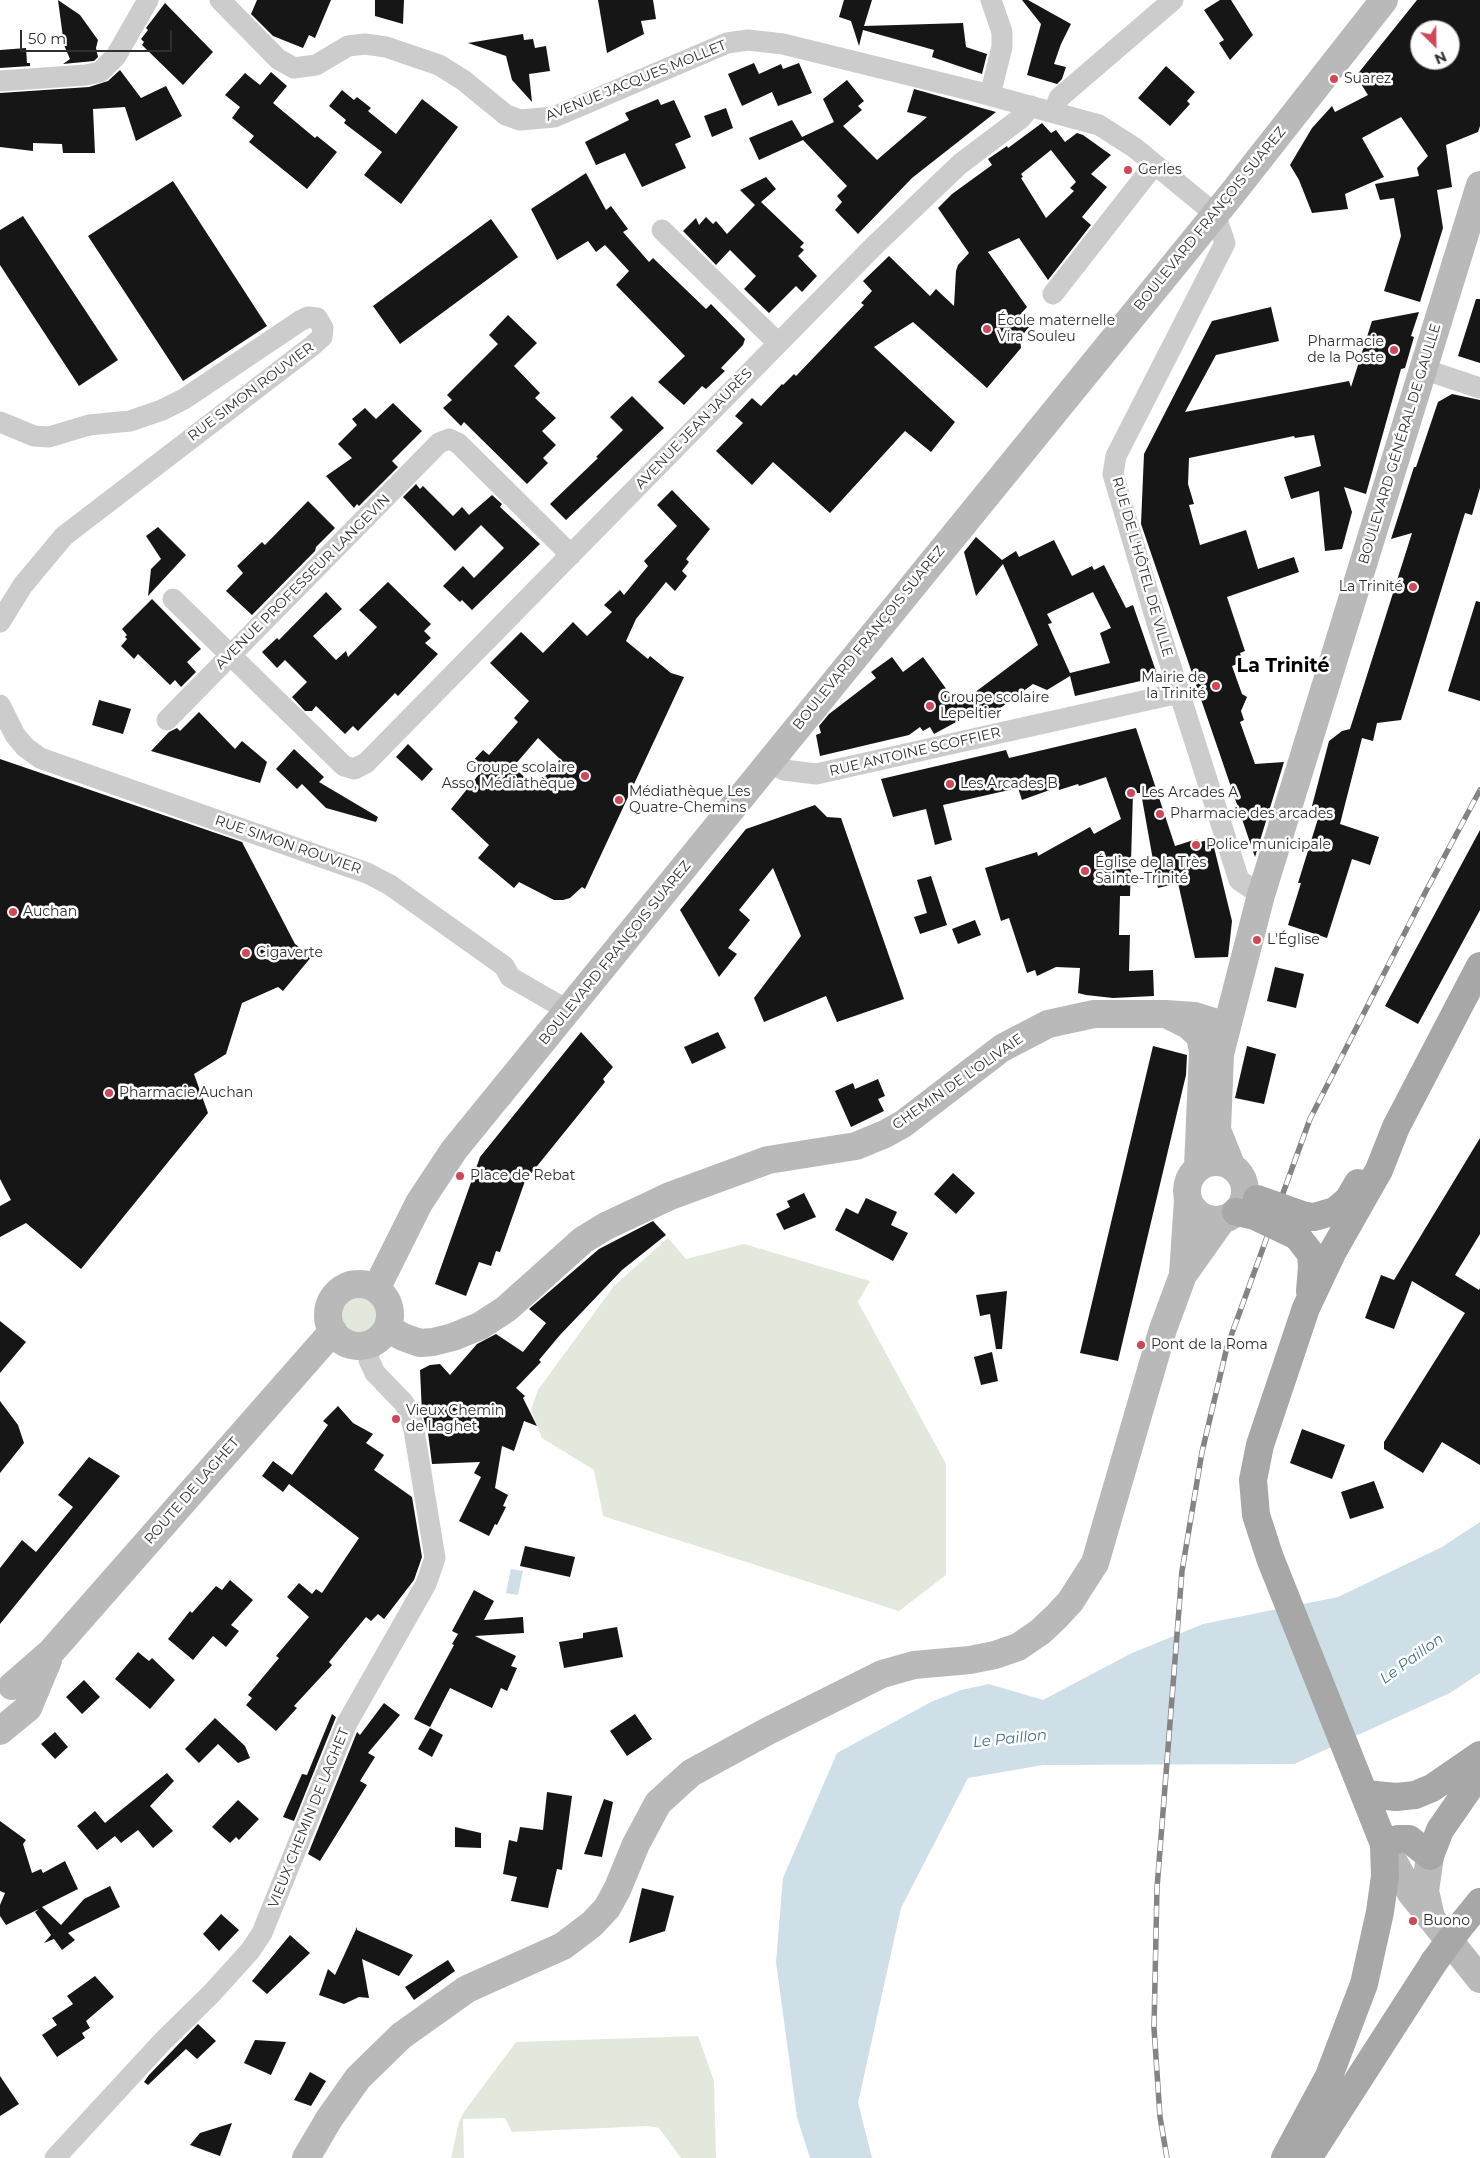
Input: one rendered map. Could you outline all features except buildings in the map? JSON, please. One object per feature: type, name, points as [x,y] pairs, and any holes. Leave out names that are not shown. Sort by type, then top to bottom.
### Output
[{"type":"main road","points":[[1306,1308],[1333,1251],[1379,1170],[1396,1127],[1480,966]]},
{"type":"main road","points":[[1242,1208],[1301,1226],[1343,1206],[1370,1162],[1396,1127]]},
{"type":"main road","points":[[1285,2158],[1329,2076],[1364,1984],[1380,1912],[1385,1876],[1384,1844],[1281,1584],[1256,1515],[1253,1480],[1260,1445],[1306,1308],[1311,1286],[1312,1259],[1306,1246],[1301,1226]]},
{"type":"main road","points":[[1365,1794],[1389,1797],[1415,1794],[1432,1788],[1480,1755]]},
{"type":"main road","points":[[1384,1844],[1398,1839],[1409,1839],[1430,1856],[1440,1830],[1480,1772]]},
{"type":"main road","points":[[1308,2158],[1434,1962],[1446,1926],[1480,1902]]},
{"type":"street","points":[[0,81],[86,75],[100,72],[116,56],[148,0]]},
{"type":"street","name":"AVENUE JACQUES MOLLET","points":[[220,0],[278,59],[294,68],[316,65],[348,46],[366,44],[386,47],[440,65],[463,80],[506,115],[520,120],[554,117],[713,48],[748,40],[783,44],[990,95],[1099,125],[1118,135],[1215,214]]},
{"type":"street","points":[[990,95],[1002,47],[1002,32],[991,0]]},
{"type":"street","points":[[1054,112],[1059,98],[1173,0]]},
{"type":"street","name":"BOULEVARD FRANÇOIS SUAREZ","points":[[376,1289],[434,1178],[478,1120],[569,1011],[768,762],[1215,214],[1384,0]]},
{"type":"street","name":"AVENUE JEAN JAURÈS","points":[[230,656],[344,766],[354,768],[366,763],[778,343],[960,164],[1021,118],[1031,106]]},
{"type":"street","points":[[1053,294],[1154,164]]},
{"type":"street","name":"BOULEVARD GÉNÉRAL DE GAULLE","points":[[1231,1165],[1217,1130],[1220,1054],[1227,1026],[1261,895],[1480,185]]},
{"type":"street","name":"RUE DE L'HÔTEL DE VILLE","points":[[1215,214],[1225,243],[1116,456],[1113,474],[1179,692],[1239,880],[1261,895]]},
{"type":"street","points":[[662,230],[778,343]]},
{"type":"street","name":"RUE SIMON ROUVIER","points":[[0,422],[34,436],[49,437],[89,425],[130,421],[162,410],[184,399],[308,317],[317,318],[323,328],[322,337],[312,346],[64,536],[23,584],[0,622]]},
{"type":"street","points":[[1423,369],[1480,388]]},
{"type":"street","name":"AVENUE PROFESSEUR LANGEVIN","points":[[167,720],[439,443],[449,440],[458,443],[571,556]]},
{"type":"street","points":[[173,599],[230,656]]},
{"type":"street","name":"RUE ANTOINE SCOFFIER","points":[[768,762],[784,770],[816,774],[1179,692]]},
{"type":"street","name":"RUE SIMON ROUVIER","points":[[0,705],[15,734],[25,747],[40,758],[367,873],[385,892],[504,966],[510,977],[569,1011]]},
{"type":"street","name":"CHEMIN DE L'OLIVAIE","points":[[378,1336],[403,1338],[420,1343],[433,1342],[453,1337],[480,1326],[506,1309],[583,1240],[606,1226],[670,1196],[768,1160],[856,1146],[885,1134],[902,1124],[1002,1048],[1048,1024],[1094,1014],[1166,1014],[1196,1016],[1227,1026]]},
{"type":"street","name":"CHEMIN DE L'OLIVAIE","points":[[1166,1014],[1188,1025],[1200,1036],[1203,1051],[1198,1168]]},
{"type":"street","points":[[306,2158],[329,2119],[358,2078],[400,2036],[467,1989],[563,1946],[592,1924],[606,1908],[617,1890],[636,1844],[658,1803],[691,1773],[882,1674],[914,1665],[995,1655],[1018,1647],[1040,1632],[1056,1617],[1085,1582],[1098,1556],[1143,1391],[1183,1275],[1188,1182],[1198,1168],[1214,1161],[1231,1165],[1243,1178],[1242,1208],[1183,1275]]},
{"type":"street","points":[[1188,1199],[1198,1214],[1205,1218],[1242,1208]]},
{"type":"street","points":[[356,1284],[376,1289],[383,1295],[390,1311],[378,1336],[358,1346],[348,1344],[333,1331],[329,1322],[328,1311],[331,1301],[337,1293],[346,1287],[356,1284]]},
{"type":"street","name":"ROUTE DE LAGHET","points":[[8,1701],[333,1331]]},
{"type":"street","name":"VIEUX CHEMIN DE LAGHET","points":[[55,2158],[157,2047],[211,1994],[250,1951],[262,1932],[347,1723],[426,1584],[435,1558],[414,1430],[409,1411],[375,1373],[369,1360],[378,1336]]},
{"type":"street","points":[[1384,1844],[1411,1893],[1446,1926]]},
{"type":"street","points":[[1430,1856],[1425,1891],[1480,1978]]},
{"type":"shaded area","points":[[668,1238],[686,1259],[744,1244],[870,1281],[858,1302],[946,1464],[946,1575],[899,1611],[603,1516],[594,1470],[542,1438],[531,1410],[538,1390],[614,1286]]},
{"type":"shaded area","points":[[359,1294],[374,1300],[380,1315],[374,1330],[359,1336],[344,1330],[338,1315],[344,1300]]},
{"type":"shaded area","points":[[698,2036],[714,2081],[716,2158],[681,2158],[659,2128],[648,2126],[512,2132],[505,2118],[463,2119],[464,2158],[451,2158],[459,2122],[464,2112],[516,2042]]},
{"type":"water","name":"Le Paillon","points":[[1480,1522],[1480,1673],[1450,1693],[1294,1764],[1043,1765],[968,1778],[901,1908],[858,2103],[872,2158],[810,2158],[797,2117],[776,1962],[783,1878],[837,1753],[931,1702],[961,1690],[989,1684],[1043,1700],[1130,1654],[1203,1624],[1338,1597],[1442,1547]]},
{"type":"water","points":[[511,1569],[523,1571],[518,1595],[506,1593]]},
{"type":"railway","points":[[1167,2158],[1160,2117],[1154,2028],[1157,1888],[1182,1571],[1202,1452],[1227,1347],[1310,1119],[1426,891],[1480,790]]},
{"type":"place","name":"Suarez","points":[[1334,79]]},
{"type":"place","name":"Gerles","points":[[1128,170]]},
{"type":"place","name":"École maternelle Vira Souleu","points":[[987,329]]},
{"type":"place","name":"Pharmacie de la Poste","points":[[1394,350]]},
{"type":"place","name":"La Trinité","points":[[1413,587]]},
{"type":"place","name":"Mairie de la Trinité","points":[[1216,686]]},
{"type":"place","name":"Groupe scolaire Lepeltier","points":[[930,706]]},
{"type":"place","name":"Groupe scolaire Asso, Médiathèque","points":[[585,776]]},
{"type":"place","name":"Les Arcades B","points":[[950,784]]},
{"type":"place","name":"Les Arcades A","points":[[1131,793]]},
{"type":"place","name":"Médiathèque Les Quatre-Chemins","points":[[619,800]]},
{"type":"place","name":"Pharmacie des arcades","points":[[1160,814]]},
{"type":"place","name":"Police municipale","points":[[1196,845]]},
{"type":"place","name":"Église de la Très Sainte-Trinité","points":[[1085,871]]},
{"type":"place","name":"Auchan","points":[[13,912]]},
{"type":"place","name":"L'Église","points":[[1257,940]]},
{"type":"place","name":"Cigaverte","points":[[246,953]]},
{"type":"place","name":"Pharmacie Auchan","points":[[109,1093]]},
{"type":"place","name":"Place de Rebat","points":[[460,1176]]},
{"type":"place","name":"Pont de la Roma","points":[[1141,1345]]},
{"type":"place","name":"Vieux Chemin de Laghet","points":[[396,1419]]},
{"type":"place","name":"Buono","points":[[1413,1921]]},
{"type":"district","name":"La Trinité","points":[[1283,666]]}]
